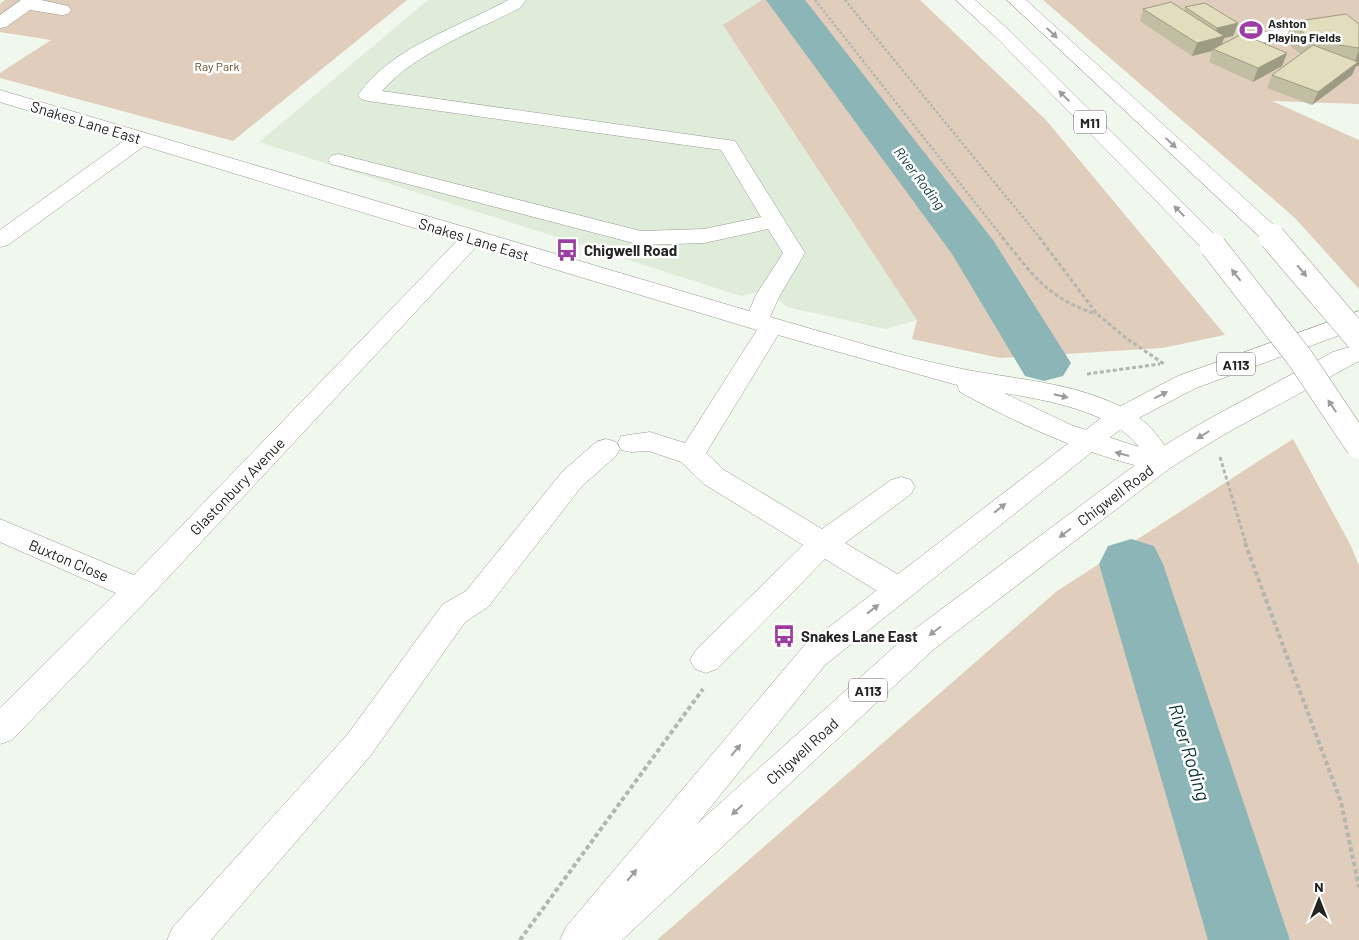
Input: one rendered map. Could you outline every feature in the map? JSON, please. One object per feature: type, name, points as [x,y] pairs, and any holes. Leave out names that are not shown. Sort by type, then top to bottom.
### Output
[{"type":"main road","points":[[517,0],[514,4],[424,50],[386,74],[368,95],[728,146],[794,252],[768,295],[764,324],[691,455]]},
{"type":"main road","name":"M11","points":[[965,0],[1004,35],[1213,246],[1300,358],[1359,446]]},
{"type":"main road","name":"M11","points":[[1016,0],[1270,234],[1359,339]]},
{"type":"main road","points":[[0,23],[29,2],[62,10]]},
{"type":"main road","points":[[1254,40],[1303,28],[1359,35]]},
{"type":"main road","name":"Snakes Lane East","points":[[0,96],[471,239],[764,324],[949,376],[1069,398],[1118,418]]},
{"type":"main road","points":[[0,240],[140,139]]},
{"type":"main road","points":[[338,160],[641,238],[704,236],[775,221]]},
{"type":"main road","name":"Glastonbury Avenue","points":[[0,730],[138,590],[471,239]]},
{"type":"main road","name":"A113","points":[[579,940],[814,656],[898,589],[1118,418],[1187,382],[1359,319]]},
{"type":"main road","name":"Chigwell Road","points":[[594,940],[923,640],[1160,461],[1214,428],[1342,358],[1359,352]]},
{"type":"main road","name":"Snakes Lane East","points":[[949,376],[1030,419],[1085,443]]},
{"type":"main road","name":"Chigwell Road","points":[[1118,418],[1146,436],[1160,461]]},
{"type":"main road","points":[[186,940],[359,745],[454,613],[477,599],[572,479],[618,446],[650,441],[691,455],[714,477],[898,589]]},
{"type":"main road","name":"Chigwell Road","points":[[1085,443],[1124,455],[1160,461]]},
{"type":"main road","points":[[706,660],[822,544],[901,486]]},
{"type":"main road","name":"Buxton Close","points":[[0,530],[138,590]]},
{"type":"path","points":[[815,0],[1040,284],[1056,298],[1071,306],[1097,314]]},
{"type":"path","points":[[845,0],[1021,212],[1097,314],[1126,338],[1164,364],[1151,368],[1084,374]]},
{"type":"path","points":[[1219,452],[1243,537],[1341,802],[1359,887]]},
{"type":"path","points":[[520,940],[712,677],[706,660]]},
{"type":"shaded area","points":[[428,0],[762,0],[724,25],[917,320],[886,329],[787,307],[777,298],[758,292],[741,296],[259,142]]},
{"type":"green space","name":"Ray Park","points":[[5,0],[407,0],[233,141],[0,78],[0,73],[51,40],[0,32],[0,4]]},
{"type":"green space","points":[[762,0],[920,0],[1046,120],[1225,335],[1162,348],[1000,358],[912,339],[917,320],[723,25]]},
{"type":"green space","points":[[1043,0],[1359,0],[1359,104],[1272,101],[1359,140],[1359,289],[1295,218]]},
{"type":"green space","points":[[1293,439],[1351,546],[1359,566],[1359,940],[657,940],[1057,591]]},
{"type":"building","points":[[1171,2],[1224,36],[1197,43],[1143,9]]},
{"type":"building","points":[[1205,3],[1238,23],[1217,28],[1185,7]]},
{"type":"building","points":[[1346,14],[1359,24],[1359,48],[1339,45],[1313,34],[1306,35],[1292,22]]},
{"type":"building","points":[[1242,34],[1287,53],[1258,68],[1213,49]]},
{"type":"building","points":[[1313,45],[1358,62],[1318,92],[1272,75]]},
{"type":"waterway","name":"River Roding","points":[[785,0],[975,251],[1044,363]]},
{"type":"waterway","name":"River Roding","points":[[1131,564],[1249,940]]},
{"type":"place","name":"Ashton Playing Fields","points":[[1251,30]]},
{"type":"place","name":"Chigwell Road","points":[[567,250]]},
{"type":"place","name":"Snakes Lane East","points":[[784,636]]}]
